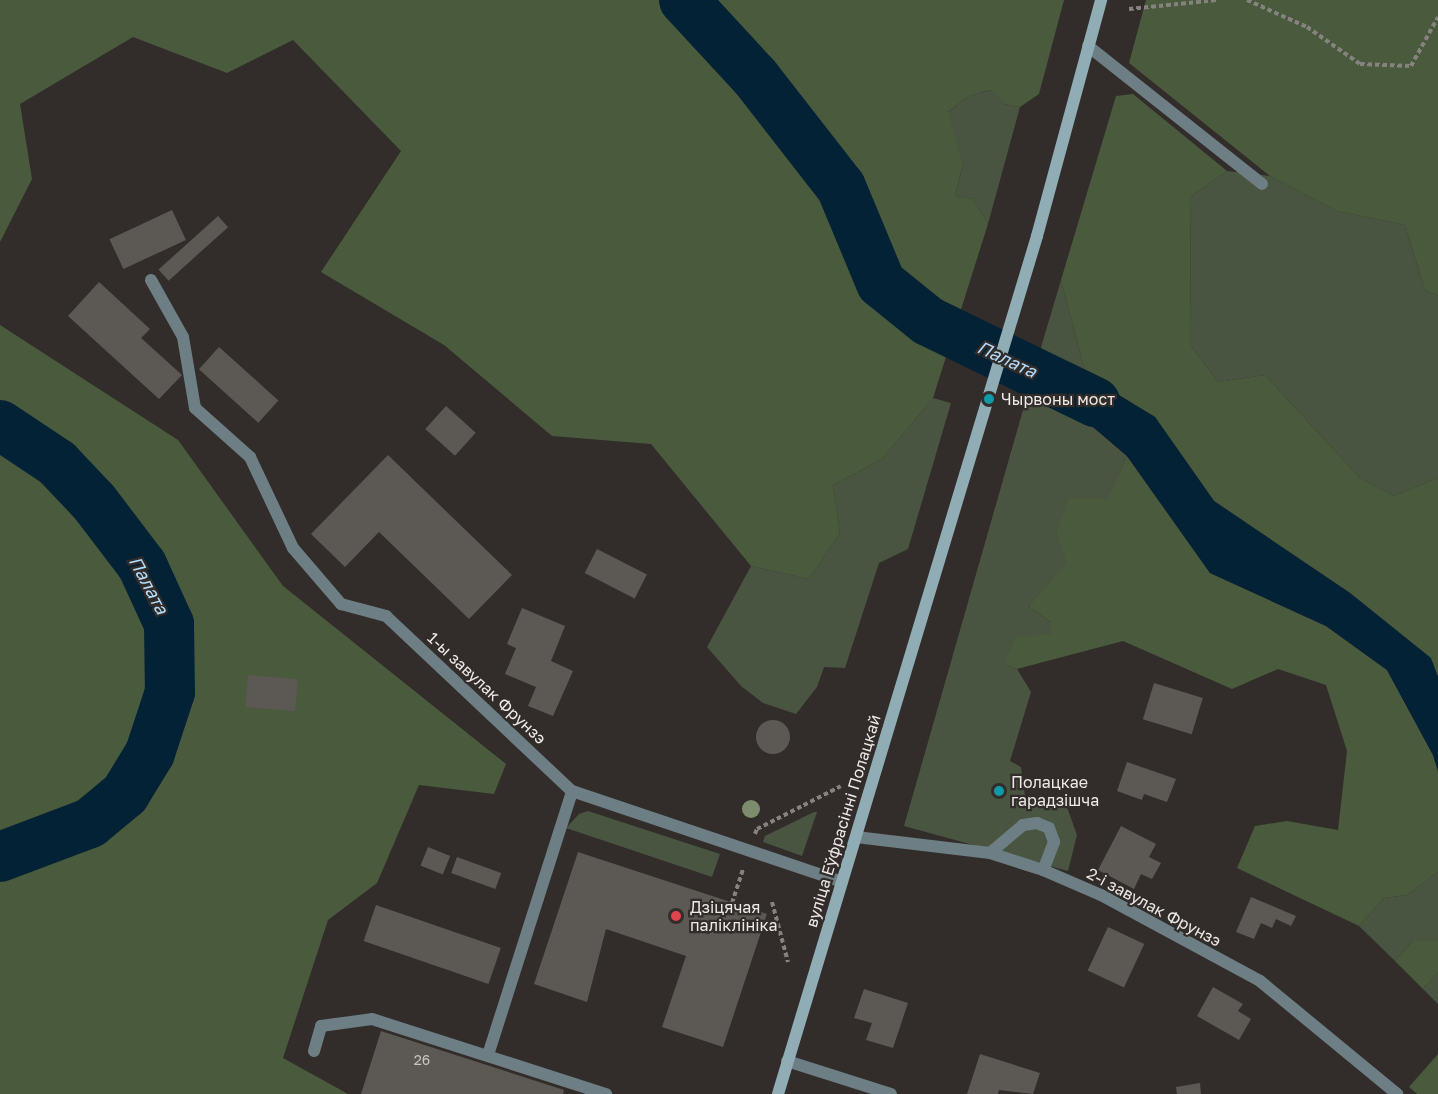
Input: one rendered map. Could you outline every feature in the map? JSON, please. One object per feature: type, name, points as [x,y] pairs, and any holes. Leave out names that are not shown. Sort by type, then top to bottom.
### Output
[{"type":"main road","points":[[1088,46],[1101,0]]},
{"type":"main road","name":"вуліца Еўфрасінні Полацкай","points":[[778,1094],[1037,236],[1088,46]]},
{"type":"street","points":[[1088,46],[1262,184]]},
{"type":"street","name":"1-ы завулак Фрунзэ","points":[[151,280],[183,337],[195,408],[250,457],[293,548],[341,604],[386,616],[572,790],[842,882]]},
{"type":"street","points":[[488,1055],[572,790]]},
{"type":"street","points":[[990,854],[1023,825],[1036,823],[1049,828],[1054,842],[1052,856],[1043,870]]},
{"type":"street","name":"2-і завулак Фрунзэ","points":[[856,837],[990,854],[1043,870],[1101,896],[1260,981],[1398,1094]]},
{"type":"street","points":[[314,1051],[321,1026],[372,1019],[606,1094]]},
{"type":"street","points":[[788,1061],[891,1094]]},
{"type":"path","points":[[1129,9],[1216,0]]},
{"type":"path","points":[[1247,0],[1307,27],[1360,64],[1411,66],[1438,17]]},
{"type":"path","points":[[790,812],[842,786]]},
{"type":"path","points":[[772,902],[788,962]]},
{"type":"green space","points":[[0,0],[1064,0],[1039,94],[1020,107],[1004,104],[991,90],[969,96],[948,112],[963,164],[955,196],[973,199],[988,224],[933,398],[882,459],[833,485],[840,533],[809,579],[751,566],[651,444],[552,436],[444,345],[321,272],[401,151],[293,40],[227,73],[133,37],[20,104],[32,179],[0,242]]},
{"type":"green space","points":[[1146,0],[1438,0],[1438,296],[1425,290],[1405,225],[1337,211],[1270,176],[1129,63]]},
{"type":"green space","points":[[992,90],[1004,104],[1020,107],[988,224],[973,199],[955,196],[963,164],[947,113],[969,96]]},
{"type":"green space","points":[[1133,94],[1227,171],[1190,197],[1191,346],[1218,382],[1265,375],[1360,478],[1394,496],[1438,478],[1438,677],[1430,658],[1350,593],[1214,501],[1155,417],[1086,375],[1061,280],[1116,96]]},
{"type":"green space","points":[[1227,171],[1270,176],[1337,211],[1405,225],[1425,290],[1438,296],[1438,478],[1394,496],[1360,478],[1265,375],[1218,382],[1191,346],[1190,197]]},
{"type":"green space","points":[[1061,280],[1086,375],[1039,354]]},
{"type":"green space","points":[[0,325],[178,440],[283,586],[506,764],[494,794],[419,785],[377,883],[328,920],[283,1058],[348,1094],[0,1094]]},
{"type":"green space","points":[[1027,396],[1080,416],[1127,456],[1107,500],[1056,533],[1068,563],[1028,606],[1051,622],[1051,634],[1004,664],[1017,669],[1031,692],[1010,761],[1021,767],[1025,796],[1064,799],[1077,835],[1068,871],[904,826]]},
{"type":"green space","points":[[933,398],[951,403],[908,549],[879,563],[845,668],[824,667],[817,687],[796,714],[763,703],[741,686],[707,647],[751,566],[809,579],[840,533],[833,485],[882,459]]},
{"type":"green space","points":[[1127,456],[1210,573],[1326,626],[1387,670],[1433,755],[1438,771],[1438,872],[1407,895],[1384,898],[1359,926],[1237,868],[1255,826],[1287,821],[1338,830],[1347,751],[1326,685],[1278,669],[1232,689],[1123,641],[1017,669],[1004,664],[1016,637],[1051,634],[1051,622],[1028,606],[1067,563],[1056,533],[1069,498],[1107,499]]},
{"type":"green space","points":[[588,811],[720,854],[712,877],[566,828],[579,814]]},
{"type":"green space","points":[[817,812],[802,856],[763,842],[765,836]]},
{"type":"green space","points":[[1438,872],[1438,941],[1413,941],[1395,961],[1359,926],[1384,898],[1407,895]]},
{"type":"green space","points":[[1413,941],[1438,941],[1438,973],[1423,989],[1395,961]]},
{"type":"green space","points":[[1438,973],[1438,1004],[1423,989]]},
{"type":"green space","points":[[1438,1054],[1438,1094],[1417,1094],[1409,1087]]},
{"type":"water","points":[[1039,354],[1086,375],[1155,417],[1214,501],[1350,593],[1431,658],[1438,677],[1438,771],[1433,755],[1387,670],[1326,626],[1210,573],[1127,456],[1080,416],[1027,396]]},
{"type":"pier","points":[[1040,352],[1039,354],[1026,399],[1036,354]]},
{"type":"building","points":[[172,210],[186,240],[123,269],[109,239]]},
{"type":"building","points":[[218,216],[228,227],[169,281],[159,270]]},
{"type":"building","points":[[99,282],[150,329],[141,338],[182,375],[159,399],[68,316]]},
{"type":"building","points":[[219,347],[278,401],[258,423],[199,369]]},
{"type":"building","points":[[446,406],[476,433],[455,456],[425,429]]},
{"type":"building","points":[[388,455],[512,575],[469,619],[379,532],[345,567],[311,534]]},
{"type":"building","points":[[597,549],[647,574],[635,598],[585,573]]},
{"type":"building","points":[[522,608],[565,626],[551,661],[573,671],[553,716],[528,706],[536,687],[505,674],[516,648],[507,644]]},
{"type":"building","points":[[248,675],[298,679],[295,711],[245,707]]},
{"type":"building","points":[[1154,683],[1203,698],[1192,734],[1143,719]]},
{"type":"building","points":[[773,720],[785,725],[790,737],[785,749],[773,754],[761,749],[756,737],[761,725]]},
{"type":"building","points":[[1127,762],[1176,779],[1167,802],[1144,794],[1142,800],[1117,791]]},
{"type":"building","points":[[1121,826],[1156,844],[1149,857],[1161,863],[1152,879],[1141,874],[1134,889],[1098,870]]},
{"type":"building","points":[[428,847],[450,856],[443,875],[421,866]]},
{"type":"building","points":[[578,852],[767,914],[723,1047],[662,1027],[686,956],[606,929],[587,1002],[534,984]]},
{"type":"building","points":[[457,857],[501,873],[495,889],[451,873]]},
{"type":"building","points":[[1251,897],[1296,916],[1291,926],[1276,919],[1272,928],[1261,923],[1254,939],[1236,932]]},
{"type":"building","points":[[376,905],[501,948],[488,984],[364,941]]},
{"type":"building","points":[[1108,927],[1144,944],[1124,987],[1088,971]]},
{"type":"building","points":[[1213,987],[1243,1004],[1238,1011],[1251,1019],[1239,1040],[1197,1016]]},
{"type":"building","points":[[864,989],[908,1003],[893,1048],[866,1040],[872,1023],[854,1018]]},
{"type":"building","points":[[381,1031],[564,1090],[563,1094],[361,1094]]},
{"type":"building","points":[[980,1054],[1040,1073],[1033,1094],[999,1090],[998,1094],[967,1094]]},
{"type":"building","points":[[1200,1083],[1201,1094],[1177,1094],[1176,1087]]},
{"type":"waterway","name":"Палата","points":[[684,0],[756,78],[841,187],[881,283],[928,321],[1095,402]]},
{"type":"waterway","name":"Палата","points":[[0,425],[57,463],[94,502],[142,565],[169,624],[170,692],[150,753],[125,794],[90,823],[0,857]]},
{"type":"place","name":"Чырвоны мост","points":[[989,399]]},
{"type":"place","name":"Полацкае гарадзішча","points":[[999,791]]},
{"type":"place","name":"Дзіцячая паліклініка","points":[[676,916]]}]
